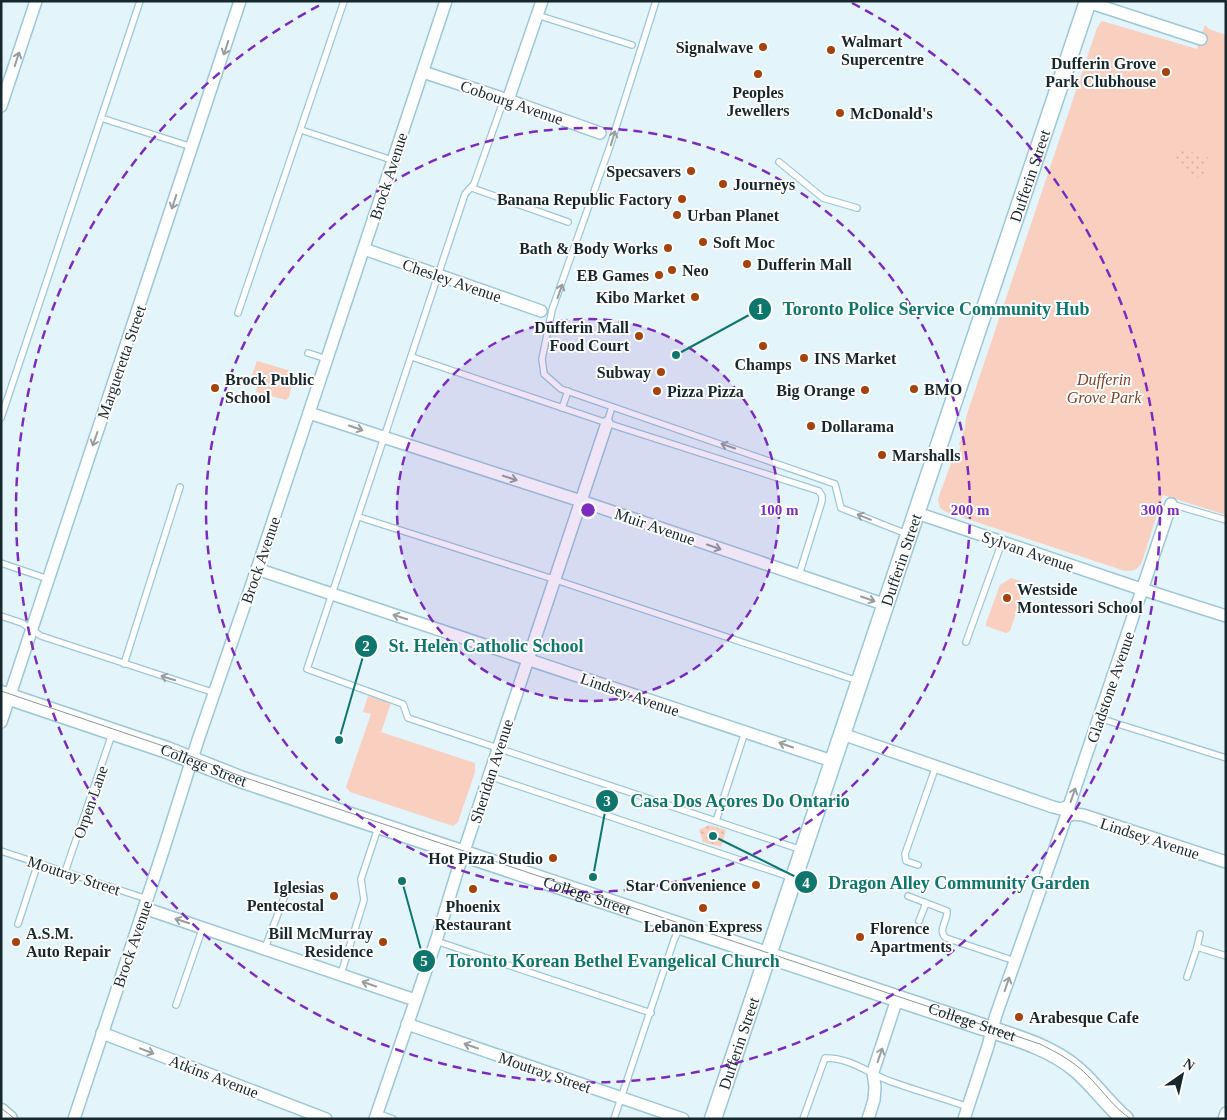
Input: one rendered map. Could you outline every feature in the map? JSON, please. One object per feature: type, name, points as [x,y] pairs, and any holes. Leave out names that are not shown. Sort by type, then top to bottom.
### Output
[{"type":"main road","name":"Dufferin Street","points":[[713,1119],[1088,2]]},
{"type":"main road","name":"College Street","points":[[5,696],[113,732],[240,779],[378,826],[992,1030],[1038,1047],[1062,1060],[1081,1074],[1125,1119]]},
{"type":"main road","points":[[1,1112],[9,1119]]},
{"type":"street","points":[[1,106],[36,1]]},
{"type":"street","name":"Margueretta Street","points":[[1,722],[5,696],[33,629],[240,1]]},
{"type":"street","name":"Brock Avenue","points":[[74,1119],[446,1]]},
{"type":"street","points":[[506,99],[542,1]]},
{"type":"street","points":[[1088,2],[1201,39]]},
{"type":"street","name":"Cobourg Avenue","points":[[423,72],[506,99],[600,133]]},
{"type":"street","name":"Chesley Avenue","points":[[364,249],[541,312]]},
{"type":"street","name":"Muir Avenue","points":[[309,412],[581,501],[886,605]]},
{"type":"street","name":"Sheridan Avenue","points":[[376,1116],[436,941],[607,423]]},
{"type":"street","name":"Gladstone Avenue","points":[[936,766],[1061,809],[1066,808],[1070,804],[1171,504]]},
{"type":"street","name":"Sylvan Avenue","points":[[917,513],[1143,590],[1226,616]]},
{"type":"street","name":"Lindsey Avenue","points":[[257,569],[832,761]]},
{"type":"street","points":[[842,734],[936,766]]},
{"type":"street","name":"Lindsey Avenue","points":[[1015,961],[1064,820],[1068,816],[1074,814],[1226,862]]},
{"type":"street","name":"Moutray Street","points":[[145,904],[203,927],[415,1000]]},
{"type":"street","points":[[964,1119],[1015,961]]},
{"type":"street","points":[[868,1119],[874,1100],[873,1072],[897,999]]},
{"type":"street","name":"Moutray Street","points":[[407,1024],[683,1119]]},
{"type":"street","name":"Atkins Avenue","points":[[102,1034],[326,1119]]},
{"type":"street","points":[[1224,1119],[1226,1113]]},
{"type":"lane","points":[[1,418],[140,1]]},
{"type":"lane","points":[[238,313],[344,1]]},
{"type":"lane","points":[[656,1],[610,146],[549,323],[542,359],[544,374],[561,389],[835,484],[841,508],[909,535]]},
{"type":"lane","points":[[537,15],[632,45]]},
{"type":"lane","points":[[506,99],[472,188],[465,194],[307,669],[403,704],[408,718],[803,850]]},
{"type":"lane","points":[[101,118],[192,147]]},
{"type":"lane","points":[[301,130],[392,160]]},
{"type":"lane","points":[[779,162],[823,198],[857,208]]},
{"type":"lane","points":[[472,188],[568,222]]},
{"type":"lane","points":[[308,353],[327,359]]},
{"type":"lane","points":[[412,357],[607,423],[819,491],[822,501],[799,575]]},
{"type":"lane","points":[[562,408],[568,391]]},
{"type":"lane","points":[[607,423],[612,407]]},
{"type":"lane","points":[[124,664],[180,488]]},
{"type":"lane","points":[[1171,504],[1226,520]]},
{"type":"lane","points":[[359,516],[859,681]]},
{"type":"lane","points":[[966,642],[1002,542]]},
{"type":"lane","points":[[1,563],[48,579]]},
{"type":"lane","points":[[1,616],[22,623],[41,636],[215,692]]},
{"type":"lane","points":[[1099,718],[1226,758]]},
{"type":"lane","name":"Orpen Lane","points":[[65,872],[113,732]]},
{"type":"lane","points":[[716,821],[745,732]]},
{"type":"lane","points":[[918,865],[906,861],[905,854],[936,766]]},
{"type":"lane","points":[[490,776],[793,878]]},
{"type":"lane","points":[[341,974],[364,900],[361,880],[378,826]]},
{"type":"lane","name":"Moutray Street","points":[[1,851],[65,872],[145,904]]},
{"type":"lane","points":[[18,924],[38,863]]},
{"type":"lane","points":[[265,948],[285,896]]},
{"type":"lane","points":[[908,896],[947,911],[948,914],[942,930],[942,935],[946,938],[1015,961]]},
{"type":"lane","points":[[919,921],[926,903]]},
{"type":"lane","points":[[614,1119],[674,940],[681,926]]},
{"type":"lane","points":[[176,1005],[203,927]]},
{"type":"lane","points":[[1187,977],[1200,934]]},
{"type":"lane","points":[[436,941],[651,1013]]},
{"type":"lane","points":[[1197,947],[1226,956]]},
{"type":"lane","points":[[803,1119],[826,1058],[837,1058],[873,1072],[889,1081],[968,1107]]},
{"type":"lane","points":[[376,1116],[393,1119]]},
{"type":"green space","name":"Dufferin Grove Park","points":[[1102,21],[1197,49],[1205,25],[1209,29],[1226,35],[1226,515],[1163,495],[1142,562],[1136,569],[1131,571],[1122,570],[946,512],[940,508],[938,499],[952,461],[956,461],[961,446],[959,445],[965,428],[966,417],[1097,28]]},
{"type":"green space","points":[[1179,148],[1209,158],[1203,177],[1200,178],[1184,173],[1182,166],[1171,155]]},
{"type":"green space","points":[[257,361],[295,372],[289,397],[286,400],[256,392],[258,383],[251,377]]},
{"type":"green space","points":[[1011,578],[1023,582],[1025,585],[1010,631],[1006,633],[986,626],[986,623],[1000,585]]},
{"type":"green space","points":[[368,696],[391,703],[381,732],[475,763],[475,772],[458,822],[453,826],[350,792],[346,787],[371,714],[363,712]]},
{"type":"green space","points":[[709,825],[726,830],[721,847],[703,842],[699,830]]},
{"type":"tram line","points":[[1,691],[178,751],[240,776],[1040,1044],[1072,1062],[1094,1082],[1114,1105],[1131,1119]]},
{"type":"tram line","points":[[1,1108],[15,1119]]},
{"type":"place","name":"Signalwave","points":[[763,47]]},
{"type":"place","name":"Walmart Supercentre","points":[[831,50]]},
{"type":"place","name":"Dufferin Grove Park Clubhouse","points":[[1166,72]]},
{"type":"place","name":"Peoples Jewellers","points":[[758,74]]},
{"type":"place","name":"McDonald's","points":[[840,113]]},
{"type":"place","name":"Specsavers","points":[[691,171]]},
{"type":"place","name":"Journeys","points":[[723,184]]},
{"type":"place","name":"Banana Republic Factory","points":[[682,199]]},
{"type":"place","name":"Urban Planet","points":[[677,215]]},
{"type":"place","name":"Soft Moc","points":[[703,242]]},
{"type":"place","name":"Bath & Body Works","points":[[668,248]]},
{"type":"place","name":"Dufferin Mall","points":[[747,264]]},
{"type":"place","name":"Neo","points":[[672,270]]},
{"type":"place","name":"EB Games","points":[[659,275]]},
{"type":"place","name":"Kibo Market","points":[[695,297]]},
{"type":"place","name":"Dufferin Mall Food Court","points":[[639,336]]},
{"type":"place","name":"Champs","points":[[763,346]]},
{"type":"place","name":"Toronto Police Service Community Hub","points":[[676,355]]},
{"type":"place","name":"INS Market","points":[[804,358]]},
{"type":"place","name":"Subway","points":[[661,372]]},
{"type":"place","name":"Brock Public School","points":[[215,388]]},
{"type":"place","name":"BMO","points":[[914,389]]},
{"type":"place","name":"Big Orange","points":[[865,390]]},
{"type":"place","name":"Pizza Pizza","points":[[657,391]]},
{"type":"place","name":"Dollarama","points":[[811,426]]},
{"type":"place","name":"Marshalls","points":[[882,455]]},
{"type":"place","name":"Westside Montessori School","points":[[1007,598]]},
{"type":"place","name":"St. Helen Catholic School","points":[[339,740]]},
{"type":"place","name":"Dragon Alley Community Garden","points":[[713,836]]},
{"type":"place","name":"Hot Pizza Studio","points":[[553,858]]},
{"type":"place","name":"Casa Dos Açores Do Ontario","points":[[593,877]]},
{"type":"place","name":"Toronto Korean Bethel Evangelical Church","points":[[402,881]]},
{"type":"place","name":"Star Convenience","points":[[756,885]]},
{"type":"place","name":"Phoenix Restaurant","points":[[473,889]]},
{"type":"place","name":"Iglesias Pentecostal","points":[[334,896]]},
{"type":"place","name":"Lebanon Express","points":[[703,908]]},
{"type":"place","name":"Florence Apartments","points":[[860,937]]},
{"type":"place","name":"A.S.M. Auto Repair","points":[[16,942]]},
{"type":"place","name":"Bill McMurray Residence","points":[[383,942]]},
{"type":"place","name":"Arabesque Cafe","points":[[1019,1017]]}]
